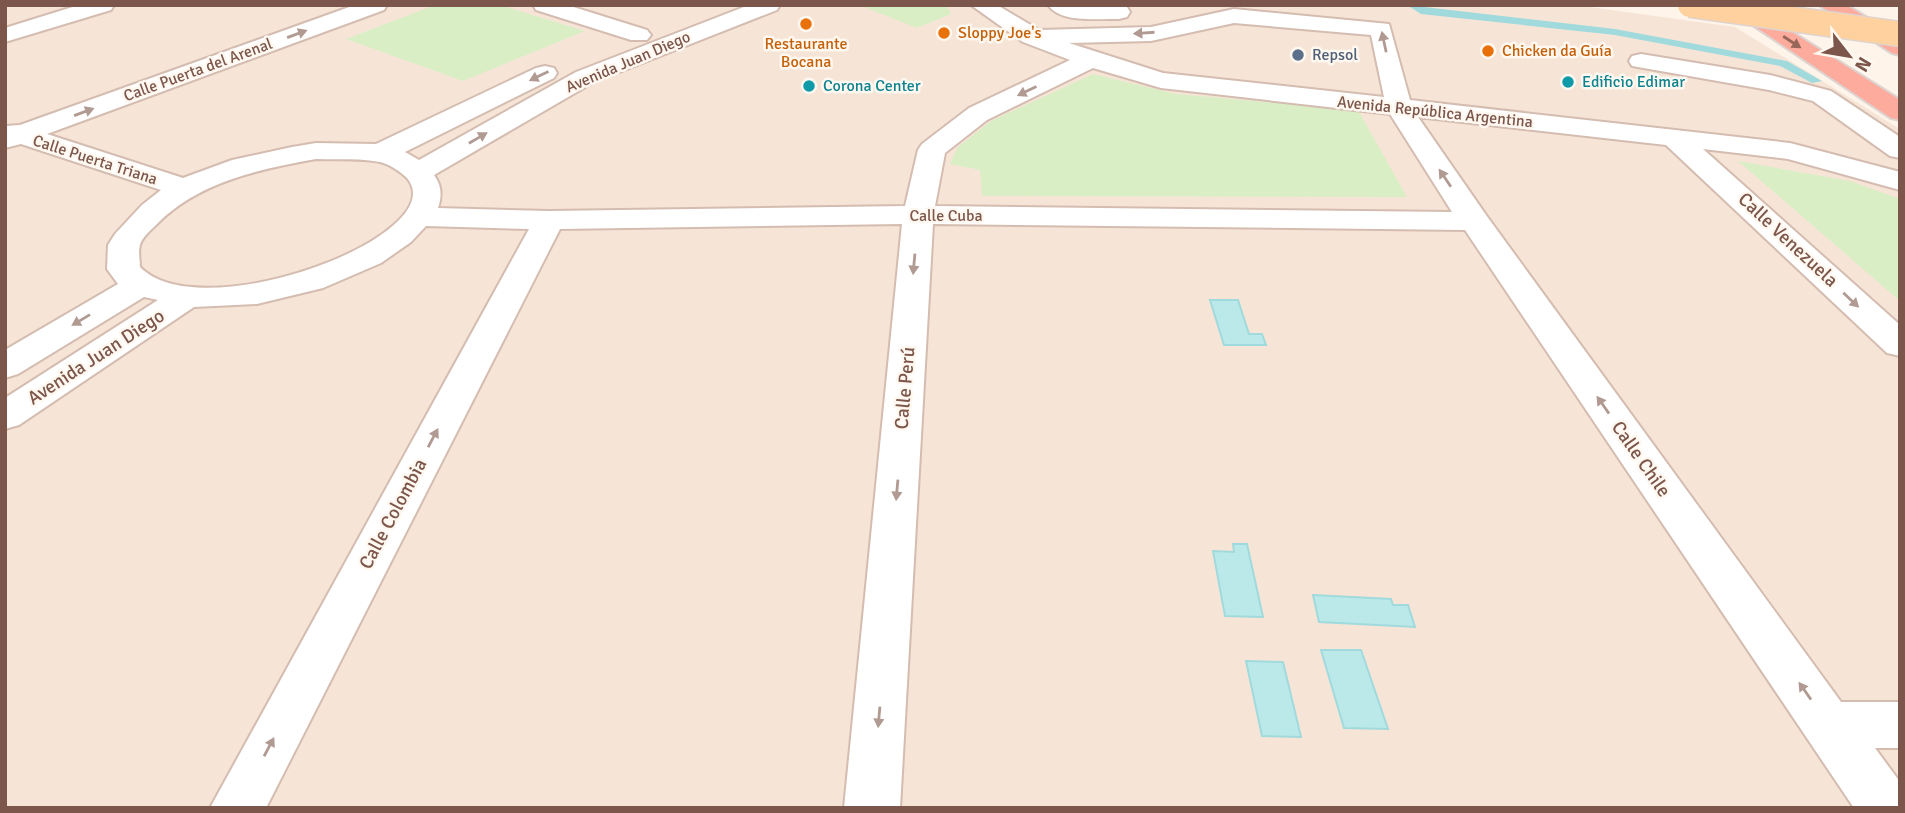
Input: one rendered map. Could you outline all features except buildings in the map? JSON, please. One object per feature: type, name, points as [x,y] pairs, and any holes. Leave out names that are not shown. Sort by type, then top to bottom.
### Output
[{"type":"highway","points":[[1734,5],[1900,111]]},
{"type":"highway","points":[[1830,5],[1900,48]]},
{"type":"main road","points":[[1690,5],[1900,34]]},
{"type":"street","points":[[5,35],[103,5]]},
{"type":"street","name":"Calle Puerta del Arenal","points":[[10,134],[376,5]]},
{"type":"street","points":[[544,5],[639,35]]},
{"type":"street","name":"Avenida Juan Diego","points":[[379,154],[560,66],[716,5]]},
{"type":"street","name":"Avenida Juan Diego","points":[[419,172],[585,77],[769,5]]},
{"type":"street","name":"Avenida República Argentina","points":[[982,5],[1031,37],[1088,61],[1161,80],[1790,151],[1900,181]]},
{"type":"street","points":[[1059,5],[1068,10],[1234,16],[1381,29],[1399,108]]},
{"type":"street","points":[[1031,37],[1151,33],[1234,16]]},
{"type":"street","name":"Calle Perú","points":[[872,808],[918,215],[932,150],[978,114],[1088,61]]},
{"type":"street","points":[[1641,61],[1770,82],[1822,96],[1900,150]]},
{"type":"street","name":"Calle Chile","points":[[1399,108],[1474,221],[1886,808]]},
{"type":"street","name":"Calle Puerta Triana","points":[[10,134],[186,189]]},
{"type":"street","name":"Calle Venezuela","points":[[1674,138],[1900,345]]},
{"type":"street","points":[[316,152],[379,154],[395,158],[419,172],[428,190],[426,203],[408,228],[371,256],[309,281],[251,295],[186,298],[139,285],[123,269],[124,243],[149,212],[186,189],[227,172],[275,158],[316,152]]},
{"type":"street","name":"Calle Cuba","points":[[418,217],[549,220],[918,215],[1474,221]]},
{"type":"street","name":"Calle Colombia","points":[[237,808],[549,220]]},
{"type":"street","name":"Avenida Juan Diego","points":[[5,366],[139,285]]},
{"type":"street","name":"Avenida Juan Diego","points":[[5,415],[186,298]]},
{"type":"street","points":[[1828,725],[1900,725]]},
{"type":"shaded area","points":[[5,5],[1575,5],[1735,27],[1900,129],[1900,808],[5,808]]},
{"type":"green space","points":[[435,5],[500,5],[585,31],[463,81],[346,39]]},
{"type":"green space","points":[[859,5],[946,5],[951,14],[917,28]]},
{"type":"green space","points":[[1093,74],[1176,94],[1358,110],[1407,197],[982,196],[980,170],[950,164],[958,147],[991,121]]},
{"type":"green space","points":[[1738,161],[1850,181],[1900,199],[1900,301]]},
{"type":"water","points":[[1210,300],[1238,300],[1249,334],[1262,334],[1266,345],[1224,345]]},
{"type":"water","points":[[1233,544],[1247,544],[1263,617],[1225,616],[1213,551],[1234,552]]},
{"type":"water","points":[[1313,595],[1391,599],[1393,605],[1408,605],[1415,627],[1319,622]]},
{"type":"water","points":[[1321,650],[1361,650],[1388,729],[1344,728]]},
{"type":"water","points":[[1246,661],[1283,662],[1301,737],[1262,736]]},
{"type":"waterway","points":[[1412,5],[1421,11],[1615,32],[1783,63],[1816,81]]},
{"type":"place","name":"Restaurante Bocana","points":[[806,24]]},
{"type":"place","name":"Sloppy Joe's","points":[[944,33]]},
{"type":"place","name":"Chicken da Guía","points":[[1488,51]]},
{"type":"place","name":"Repsol","points":[[1298,55]]},
{"type":"place","name":"Edificio Edimar","points":[[1568,82]]},
{"type":"place","name":"Corona Center","points":[[809,86]]}]
